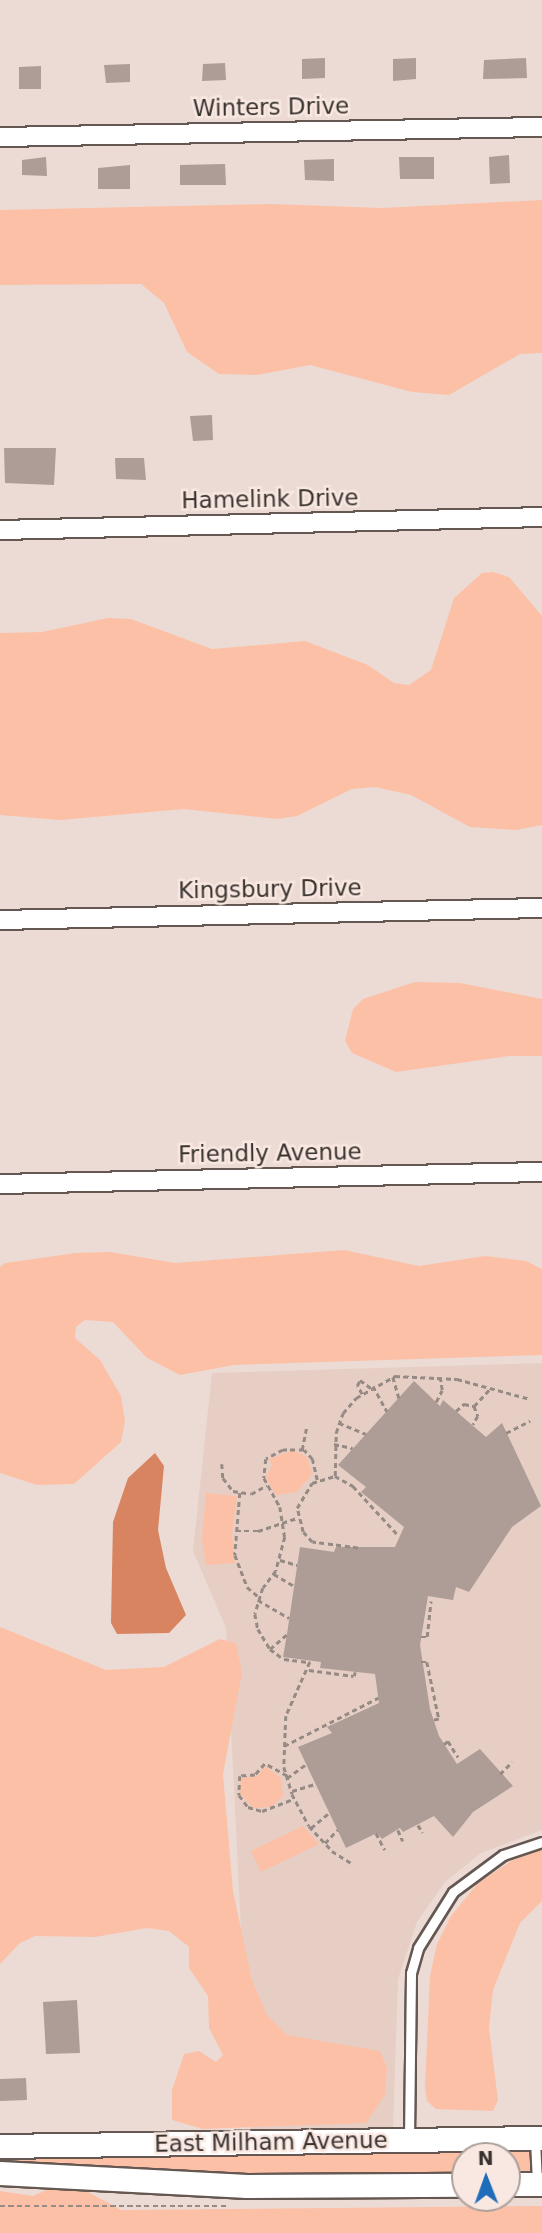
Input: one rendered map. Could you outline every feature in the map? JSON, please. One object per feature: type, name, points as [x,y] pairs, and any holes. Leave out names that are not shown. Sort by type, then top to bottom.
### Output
[{"type":"street","name":"Winters Drive","points":[[0,136],[542,127]]},
{"type":"street","name":"Hamelink Drive","points":[[0,530],[542,517]]},
{"type":"street","name":"Kingsbury Drive","points":[[0,920],[542,908]]},
{"type":"street","name":"Friendly Avenue","points":[[0,1184],[542,1171]]},
{"type":"street","name":"East Milham Avenue","points":[[0,2146],[539,2138]]},
{"type":"street","name":"East Milham Avenue","points":[[0,2173],[247,2186],[451,2185]]},
{"type":"street","points":[[521,2184],[539,2184]]},
{"type":"lane","points":[[409,2140],[411,1973],[418,1948],[434,1918],[461,1886],[503,1855],[542,1842]]},
{"type":"lane","points":[[539,2138],[539,2184]]},
{"type":"path","points":[[393,1377],[399,1398]]},
{"type":"path","points":[[335,1476],[334,1444],[340,1423],[362,1394],[393,1377],[440,1377],[530,1399]]},
{"type":"path","points":[[436,1402],[442,1390],[440,1377]]},
{"type":"path","points":[[362,1394],[357,1386],[360,1380],[372,1387],[387,1411]]},
{"type":"path","points":[[474,1406],[491,1388]]},
{"type":"path","points":[[456,1411],[464,1404],[474,1406]]},
{"type":"path","points":[[473,1425],[478,1416],[474,1406]]},
{"type":"path","points":[[506,1433],[530,1421]]},
{"type":"path","points":[[340,1423],[366,1434]]},
{"type":"path","points":[[302,1450],[307,1425]]},
{"type":"path","points":[[334,1444],[353,1448]]},
{"type":"path","points":[[317,1480],[312,1459],[302,1450],[284,1450],[266,1459],[267,1485],[284,1521],[280,1560],[259,1599],[258,1629],[270,1649],[284,1659],[310,1662],[309,1670],[286,1716],[284,1747],[287,1777],[294,1799],[311,1828],[325,1843],[353,1864]]},
{"type":"path","points":[[222,1464],[227,1486],[240,1493],[251,1494],[267,1485]]},
{"type":"path","points":[[358,1548],[312,1542],[297,1518],[301,1494],[317,1480],[335,1476],[353,1486],[399,1536]]},
{"type":"path","points":[[240,1493],[235,1531],[239,1572],[259,1599],[289,1618]]},
{"type":"path","points":[[235,1531],[258,1531],[297,1518]]},
{"type":"path","points":[[280,1560],[297,1565]]},
{"type":"path","points":[[274,1574],[294,1586]]},
{"type":"path","points":[[421,1637],[427,1637],[426,1619],[431,1601]]},
{"type":"path","points":[[270,1649],[287,1634]]},
{"type":"path","points":[[421,1662],[427,1662],[429,1696],[439,1719],[434,1720]]},
{"type":"path","points":[[309,1670],[354,1676],[355,1672]]},
{"type":"path","points":[[284,1747],[377,1698]]},
{"type":"path","points":[[444,1744],[448,1741],[458,1757]]},
{"type":"path","points":[[500,1774],[512,1762]]},
{"type":"path","points":[[287,1777],[265,1764],[255,1775],[240,1776],[239,1795],[248,1807],[262,1811],[294,1799]]},
{"type":"path","points":[[287,1777],[306,1764]]},
{"type":"path","points":[[291,1791],[315,1784]]},
{"type":"path","points":[[311,1828],[330,1813]]},
{"type":"path","points":[[418,1825],[422,1833]]},
{"type":"path","points":[[325,1843],[337,1830]]},
{"type":"path","points":[[398,1830],[404,1842]]},
{"type":"path","points":[[376,1833],[385,1850]]},
{"type":"shaded area","points":[[542,200],[542,353],[520,354],[449,395],[412,392],[310,365],[257,375],[219,374],[187,352],[164,303],[141,284],[0,285],[0,210],[271,204],[382,208]]},
{"type":"shaded area","points":[[493,572],[509,577],[542,616],[542,825],[516,830],[470,827],[411,795],[375,787],[352,789],[297,816],[278,819],[184,809],[60,820],[0,815],[0,633],[42,632],[108,618],[131,619],[212,649],[305,641],[368,665],[394,683],[409,685],[431,670],[454,598],[482,573]]},
{"type":"shaded area","points":[[415,982],[460,983],[542,999],[542,1056],[509,1056],[396,1072],[352,1053],[345,1041],[353,1009],[363,999]]},
{"type":"shaded area","points":[[344,1250],[419,1266],[485,1256],[526,1261],[542,1269],[542,1355],[234,1365],[180,1375],[147,1358],[113,1322],[85,1320],[76,1327],[75,1338],[100,1360],[121,1396],[125,1421],[121,1442],[74,1484],[37,1485],[0,1473],[0,1267],[5,1263],[76,1253],[110,1252],[175,1263]]},
{"type":"shaded area","points":[[542,1363],[542,1830],[481,1853],[445,1882],[417,1922],[398,1979],[393,2128],[251,2132],[226,1628],[193,1551],[212,1373]]},
{"type":"shaded area","points":[[293,1450],[307,1457],[312,1474],[297,1492],[276,1495],[266,1478],[272,1465],[269,1459]]},
{"type":"shaded area","points":[[155,1453],[164,1466],[158,1530],[166,1568],[186,1615],[169,1633],[117,1634],[111,1623],[113,1522],[128,1478]]},
{"type":"shaded area","points":[[206,1493],[237,1496],[232,1533],[235,1563],[206,1565],[202,1539]]},
{"type":"shaded area","points":[[0,1627],[106,1670],[164,1667],[220,1639],[236,1643],[242,1673],[223,1774],[233,1891],[252,1980],[267,2015],[287,2035],[380,2051],[387,2068],[385,2095],[366,2123],[203,2129],[172,2120],[172,2090],[184,2054],[199,2051],[216,2062],[223,2055],[209,2028],[208,1996],[189,1968],[189,1947],[169,1931],[147,1928],[95,1937],[35,1936],[20,1943],[0,1964]]},
{"type":"shaded area","points":[[266,1766],[281,1778],[283,1796],[271,1807],[253,1808],[239,1792],[241,1778],[257,1776]]},
{"type":"shaded area","points":[[303,1826],[319,1844],[261,1872],[251,1851]]},
{"type":"shaded area","points":[[542,1848],[542,1901],[520,1923],[493,1990],[489,2028],[498,2100],[493,2111],[436,2109],[427,2101],[425,2087],[430,1976],[437,1944],[451,1916],[477,1884],[511,1861]]},
{"type":"shaded area","points":[[521,2147],[542,2147],[542,2174],[521,2175]]},
{"type":"shaded area","points":[[451,2149],[451,2175],[254,2177],[0,2163],[0,2157]]},
{"type":"shaded area","points":[[56,2186],[83,2189],[121,2210],[451,2207],[451,2212],[521,2212],[521,2206],[542,2206],[542,2233],[0,2233],[0,2191],[33,2196]]},
{"type":"building","points":[[325,58],[325,78],[302,79],[302,59]]},
{"type":"building","points":[[416,58],[416,79],[393,81],[393,59]]},
{"type":"building","points":[[526,58],[527,78],[483,79],[484,60]]},
{"type":"building","points":[[225,63],[226,80],[202,81],[203,64]]},
{"type":"building","points":[[130,64],[130,82],[106,83],[104,65]]},
{"type":"building","points":[[41,66],[41,89],[19,89],[19,67]]},
{"type":"building","points":[[509,155],[510,183],[490,184],[489,157]]},
{"type":"building","points":[[46,157],[47,176],[22,175],[22,160]]},
{"type":"building","points":[[399,157],[434,157],[434,179],[400,179]]},
{"type":"building","points":[[334,159],[334,181],[305,180],[304,160]]},
{"type":"building","points":[[225,164],[226,185],[180,185],[180,165]]},
{"type":"building","points":[[130,165],[130,189],[98,189],[98,168]]},
{"type":"building","points":[[212,415],[213,440],[193,441],[190,416]]},
{"type":"building","points":[[4,448],[56,448],[54,485],[5,483]]},
{"type":"building","points":[[115,458],[144,458],[146,480],[116,479]]},
{"type":"building","points":[[414,1381],[440,1406],[443,1400],[486,1437],[502,1423],[541,1506],[512,1527],[469,1592],[456,1587],[453,1600],[428,1596],[420,1645],[430,1709],[439,1736],[457,1764],[480,1749],[513,1786],[473,1812],[453,1837],[434,1816],[403,1832],[400,1828],[382,1839],[377,1833],[346,1848],[298,1747],[332,1733],[327,1727],[379,1703],[375,1674],[320,1668],[321,1662],[283,1657],[300,1547],[334,1552],[336,1547],[395,1547],[404,1527],[361,1492],[366,1487],[338,1465]]},
{"type":"building","points":[[77,2000],[80,2053],[46,2054],[43,2002]]},
{"type":"building","points":[[26,2078],[27,2100],[0,2101],[0,2079]]}]
